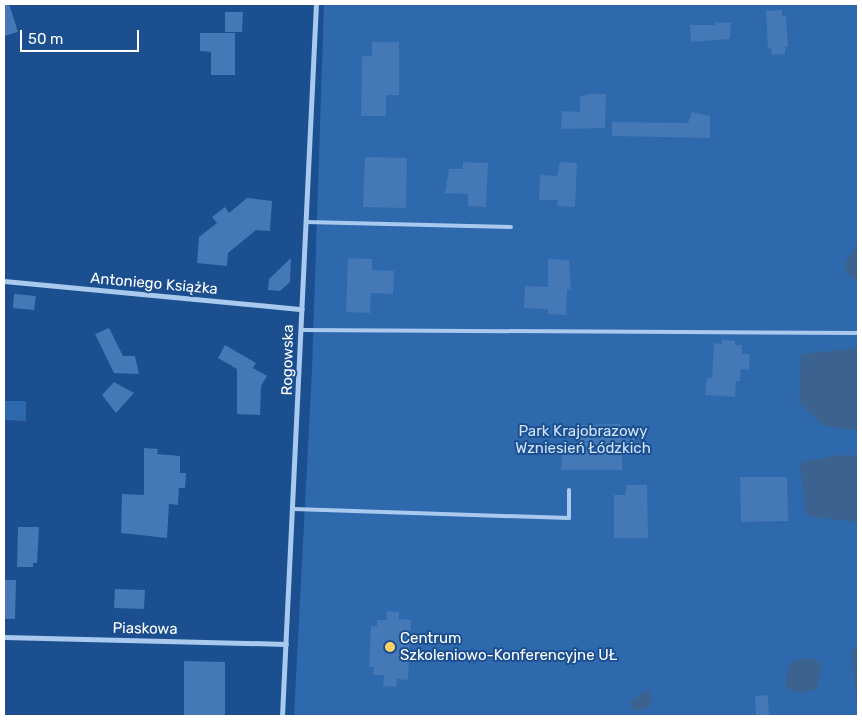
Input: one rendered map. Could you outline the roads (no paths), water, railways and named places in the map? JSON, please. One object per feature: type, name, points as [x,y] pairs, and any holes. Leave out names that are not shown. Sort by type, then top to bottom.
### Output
[{"type":"street","name":"Rogowska","points":[[282,716],[294,510],[316,4]]},
{"type":"street","name":"Antoniego Książka","points":[[4,281],[302,309]]},
{"type":"street","name":"Piaskowa","points":[[4,637],[286,644]]},
{"type":"lane","points":[[306,222],[511,227]]},
{"type":"lane","points":[[302,330],[858,333]]},
{"type":"lane","points":[[294,510],[569,518],[569,490]]},
{"type":"place","name":"Centrum Szkoleniowo-Konferencyjne UŁ","points":[[390,647]]},
{"type":"park label","name":"Park Krajobrazowy Wzniesień Łódzkich","points":[[583,440]]}]
